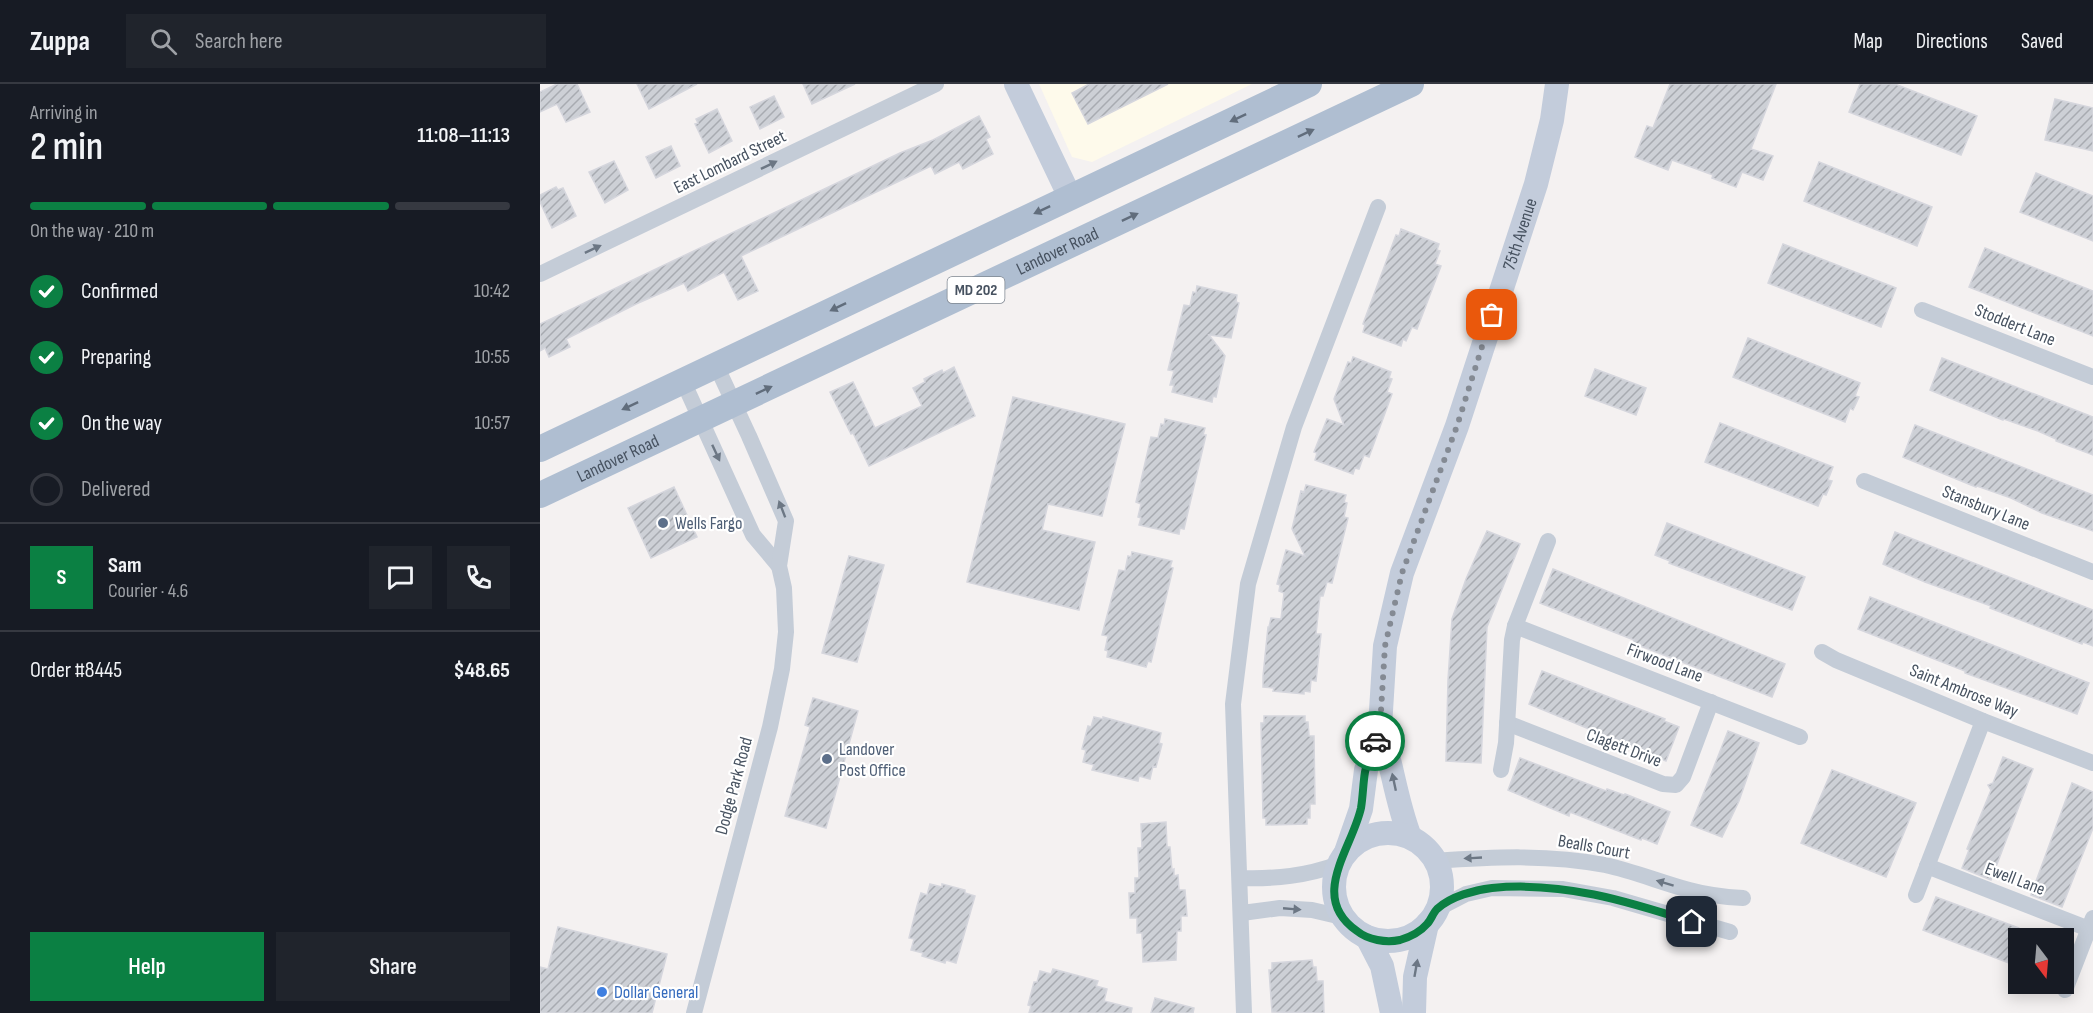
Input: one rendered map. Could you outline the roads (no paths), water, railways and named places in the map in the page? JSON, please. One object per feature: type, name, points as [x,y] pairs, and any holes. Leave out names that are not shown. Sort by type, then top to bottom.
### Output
[{"type":"main road","name":"MD 202","points":[[540,449],[1309,84]]},
{"type":"main road","name":"Landover Road","points":[[540,495],[1411,84]]},
{"type":"street","name":"East Lombard Street","points":[[540,274],[936,84]]},
{"type":"street","points":[[1016,84],[1070,197]]},
{"type":"street","name":"75th Avenue","points":[[1342,858],[1361,809],[1366,770],[1380,727],[1385,646],[1402,573],[1457,426],[1536,184],[1552,120],[1557,84]]},
{"type":"street","points":[[1244,1013],[1241,878],[1233,704],[1248,584],[1294,427],[1378,207]]},
{"type":"street","name":"Stoddert Lane","points":[[1922,310],[2093,377]]},
{"type":"street","name":"Dodge Park Road","points":[[694,1013],[777,698],[786,633],[784,588],[779,566],[786,521],[716,365]]},
{"type":"street","name":"Dodge Park Road","points":[[683,381],[753,535],[779,566]]},
{"type":"street","name":"Stansbury Lane","points":[[1864,480],[2093,572]]},
{"type":"street","points":[[1501,770],[1508,723],[1510,656],[1515,626],[1548,541]]},
{"type":"street","name":"Firwood Lane","points":[[1515,626],[1800,737]]},
{"type":"street","name":"Saint Ambrose Way","points":[[1822,652],[1836,660],[1983,721],[2093,763]]},
{"type":"street","name":"Clagett Drive","points":[[1508,723],[1663,784],[1676,785],[1683,777],[1711,702]]},
{"type":"street","points":[[1916,895],[1983,721]]},
{"type":"street","name":"75th Avenue","points":[[1380,727],[1388,751],[1401,814],[1410,837]]},
{"type":"street","points":[[1241,878],[1294,877],[1320,871],[1342,858],[1359,841],[1376,834],[1393,833],[1410,837],[1424,847],[1435,861],[1441,876],[1442,893],[1432,916],[1415,977],[1414,1013]]},
{"type":"street","name":"Bealls Court","points":[[1435,861],[1531,857],[1583,862],[1628,871],[1716,896],[1743,898]]},
{"type":"street","points":[[1342,858],[1334,877],[1336,904],[1342,917],[1349,925],[1367,937],[1383,941],[1399,940],[1414,934],[1432,916],[1466,894],[1485,889],[1511,887],[1563,889],[1612,898],[1730,932]]},
{"type":"street","name":"Ewell Lane","points":[[1927,866],[2091,923]]},
{"type":"street","points":[[1242,913],[1280,908],[1312,910],[1342,917]]},
{"type":"street","points":[[2074,967],[2091,923]]},
{"type":"street","points":[[1367,937],[1382,966],[1392,1013]]},
{"type":"place","name":"Wells Fargo","points":[[663,523]]},
{"type":"place","name":"Landover Post Office","points":[[827,759]]},
{"type":"place","name":"Dollar General","points":[[602,992]]}]
